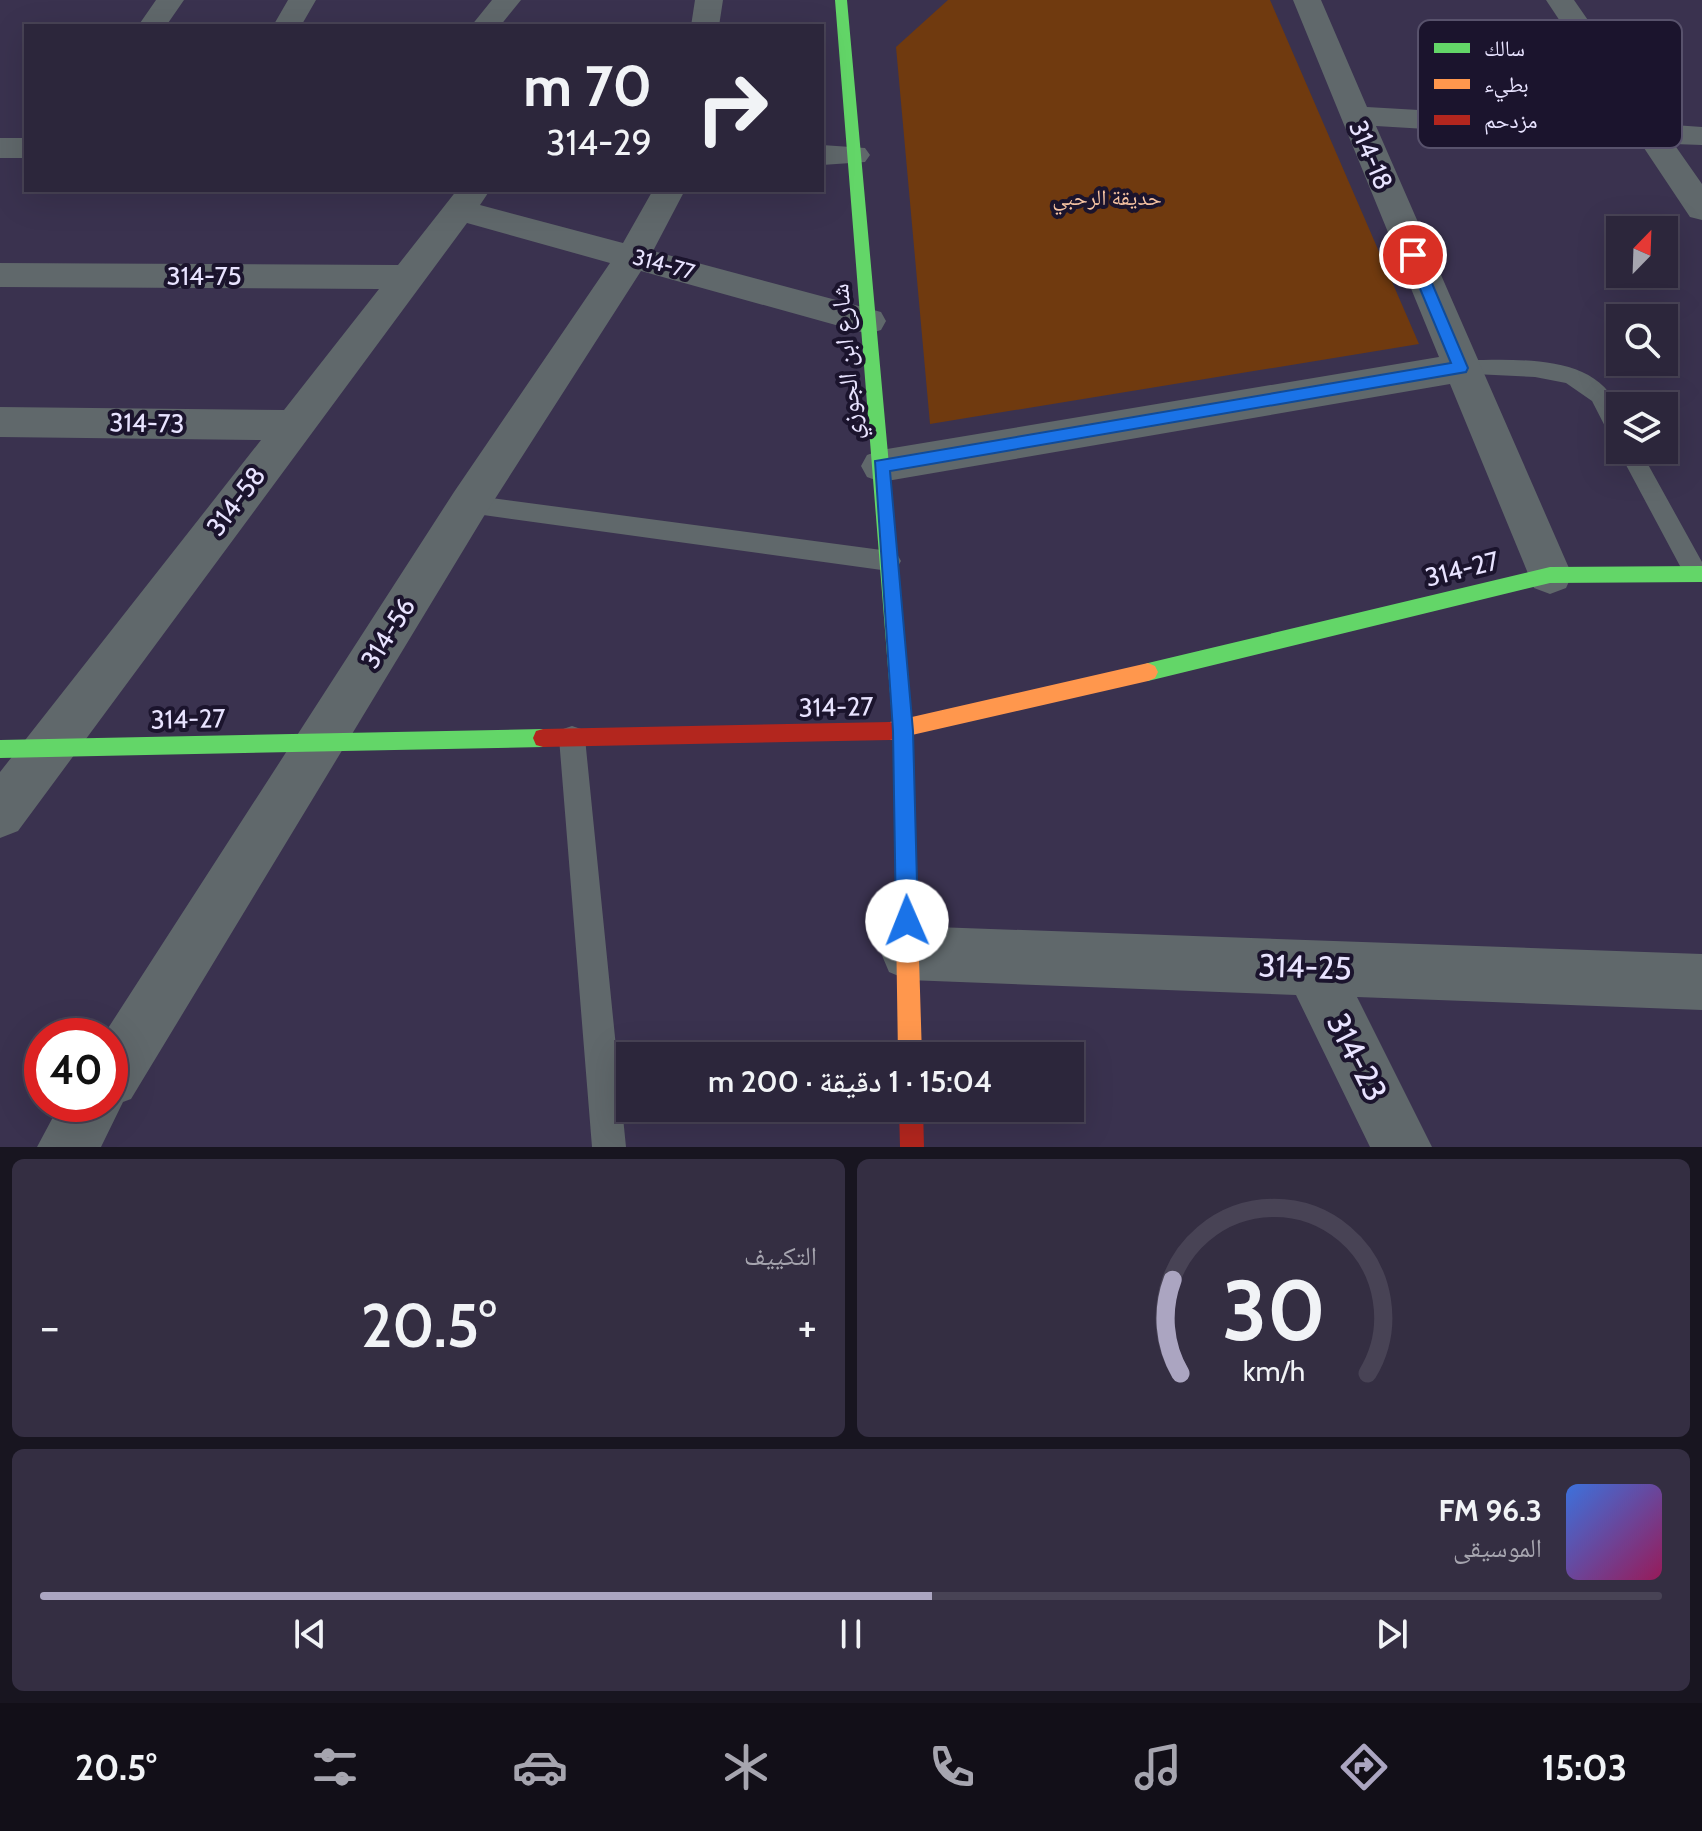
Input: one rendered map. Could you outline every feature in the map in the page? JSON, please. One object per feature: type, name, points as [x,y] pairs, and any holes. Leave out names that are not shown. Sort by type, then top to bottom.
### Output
[{"type":"street","points":[[153,24],[170,0]]},
{"type":"street","points":[[288,24],[302,0]]},
{"type":"street","points":[[487,24],[507,0]]},
{"type":"street","points":[[705,24],[709,0]]},
{"type":"street","name":"شارع ابن الجوزي","points":[[841,0],[903,731],[910,1042]]},
{"type":"street","name":"314-18","points":[[1307,0],[1550,575]]},
{"type":"street","points":[[1560,0],[1574,20]]},
{"type":"street","points":[[1354,115],[1418,119]]},
{"type":"street","points":[[1682,135],[1702,136]]},
{"type":"street","points":[[0,148],[24,148]]},
{"type":"street","points":[[1660,148],[1702,209]]},
{"type":"street","points":[[824,155],[854,155]]},
{"type":"street","name":"314-56","points":[[128,1049],[469,504],[633,256],[668,192]]},
{"type":"street","name":"314-77","points":[[466,200],[633,256],[868,321]]},
{"type":"street","name":"314-58","points":[[0,813],[466,200]]},
{"type":"street","name":"314-75","points":[[0,275],[407,277]]},
{"type":"street","points":[[881,466],[1460,368]]},
{"type":"street","name":"314-73","points":[[0,422],[293,425]]},
{"type":"street","name":"314-27","points":[[0,749],[903,731],[1550,575],[1699,574]]},
{"type":"street","name":"314-25","points":[[908,953],[1702,982]]},
{"type":"street","name":"314-23","points":[[1312,967],[1402,1147]]},
{"type":"street","points":[[67,1147],[83,1122]]},
{"type":"street","points":[[911,1122],[912,1147]]},
{"type":"lane","points":[[1460,368],[1561,372],[1581,379],[1598,393],[1606,408]]},
{"type":"lane","points":[[1637,464],[1699,574]]},
{"type":"lane","points":[[469,504],[889,561]]},
{"type":"lane","points":[[572,738],[609,1147]]},
{"type":"green space","name":"حديقة الرحبي","points":[[948,0],[1270,0],[1419,344],[930,424],[896,47]]},
{"type":"traffic: fast","points":[[841,0],[903,731],[904,794]]},
{"type":"traffic: fast","points":[[1148,672],[1550,575],[1702,574]]},
{"type":"traffic: fast","points":[[0,749],[543,738]]},
{"type":"traffic: slow","points":[[890,731],[1148,672]]},
{"type":"traffic: slow","points":[[904,794],[910,1042]]},
{"type":"traffic: jam","points":[[543,738],[890,731]]},
{"type":"traffic: jam","points":[[911,1122],[912,1147]]},
{"type":"route","points":[[907,921],[903,731],[881,466],[1460,368],[1413,255]]}]
